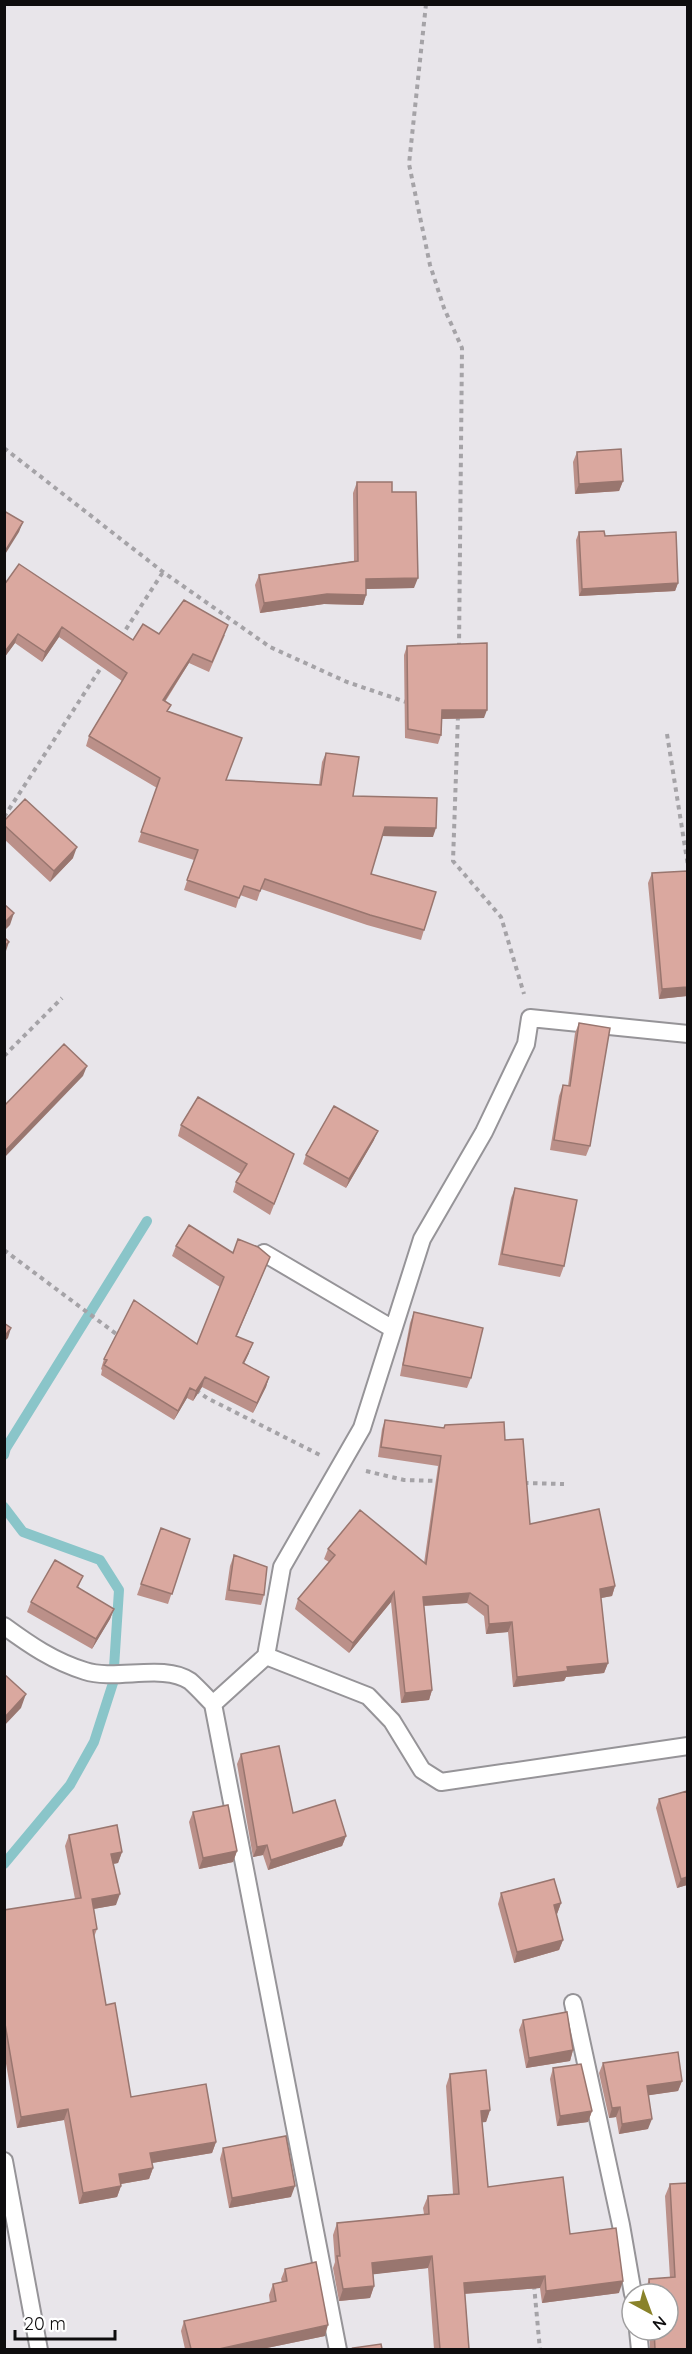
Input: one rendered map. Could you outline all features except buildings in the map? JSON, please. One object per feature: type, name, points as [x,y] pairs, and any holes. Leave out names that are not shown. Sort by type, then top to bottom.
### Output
[{"type":"lane","points":[[213,1704],[266,1656],[282,1567],[362,1428],[422,1239],[484,1132],[526,1044],[530,1018],[687,1034]]},
{"type":"lane","points":[[264,1253],[393,1329]]},
{"type":"lane","points":[[4,1626],[42,1654],[87,1672],[170,1674],[189,1680],[213,1704],[338,2349]]},
{"type":"lane","points":[[266,1656],[368,1696],[392,1721],[422,1770],[441,1782],[687,1746]]},
{"type":"lane","points":[[573,2004],[621,2225],[631,2282]]},
{"type":"lane","points":[[4,2161],[39,2349]]},
{"type":"path","points":[[426,4],[409,164],[430,265],[444,308],[462,348],[459,650]]},
{"type":"path","points":[[4,448],[163,572],[270,647],[347,682],[414,705]]},
{"type":"path","points":[[118,642],[163,572]]},
{"type":"path","points":[[4,816],[105,662]]},
{"type":"path","points":[[458,709],[453,861],[501,917],[530,1018]]},
{"type":"path","points":[[447,716],[458,720]]},
{"type":"path","points":[[667,734],[687,866]]},
{"type":"path","points":[[4,1056],[62,998]]},
{"type":"path","points":[[4,1250],[123,1339]]},
{"type":"path","points":[[188,1385],[207,1398],[341,1466],[404,1480],[450,1481]]},
{"type":"path","points":[[518,1483],[564,1484]]},
{"type":"path","points":[[533,2278],[540,2349]]},
{"type":"waterway","points":[[4,1455],[6,1448],[147,1221]]},
{"type":"waterway","points":[[4,1507],[23,1532],[100,1560],[119,1590],[113,1683],[94,1742],[70,1785],[4,1864]]}]
